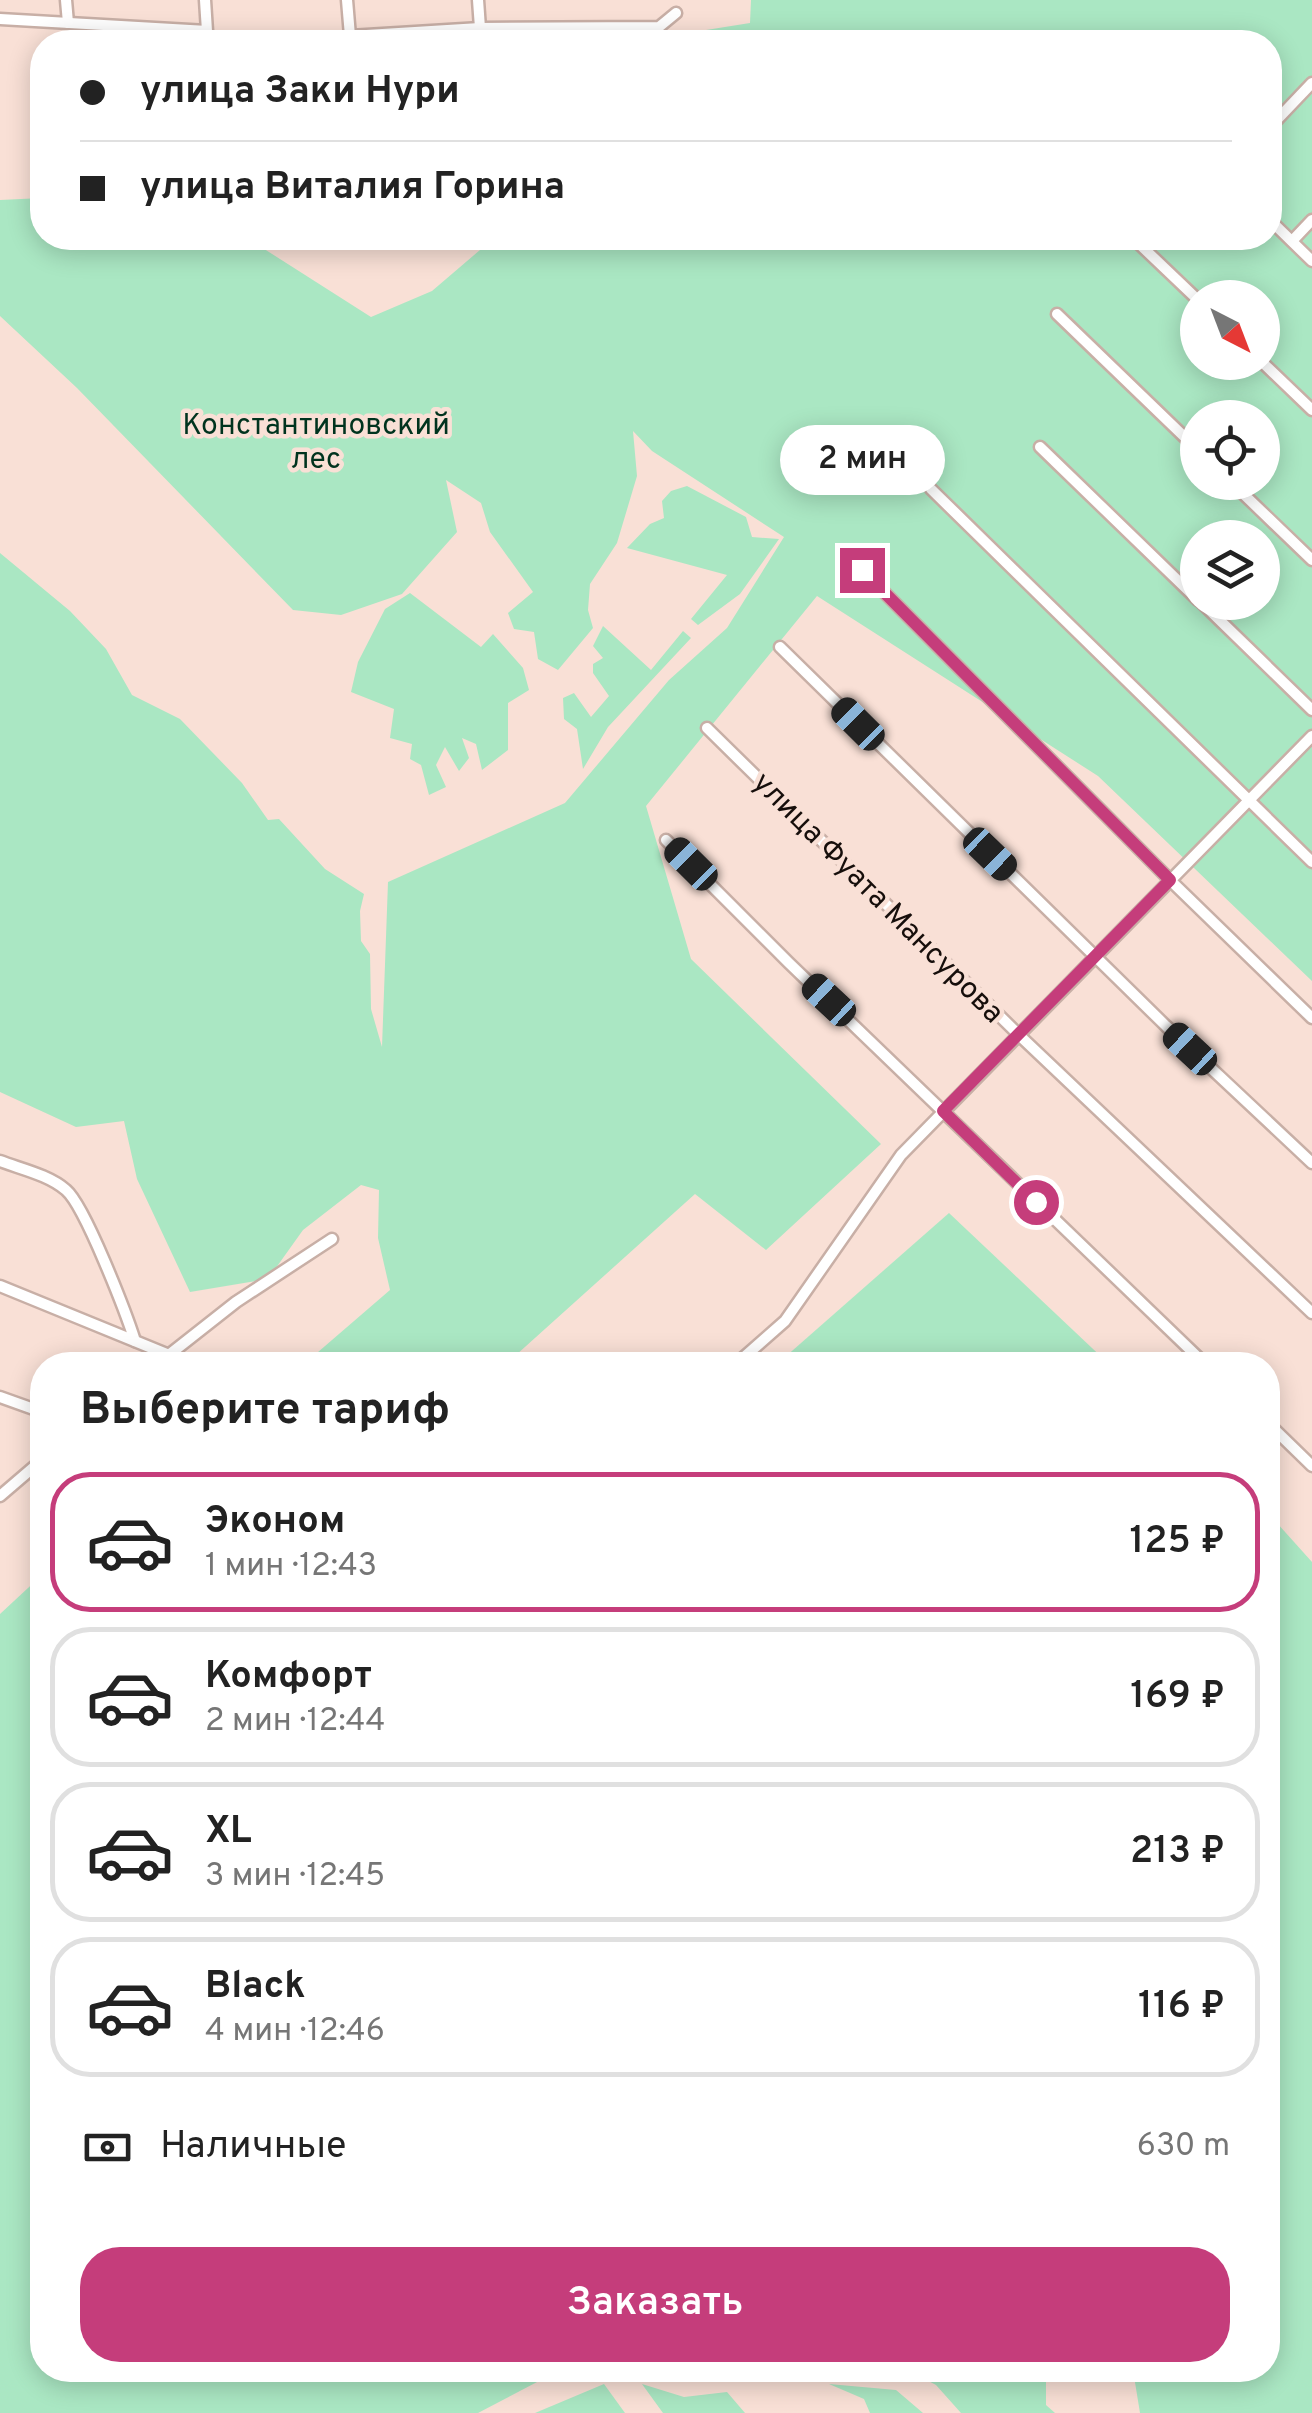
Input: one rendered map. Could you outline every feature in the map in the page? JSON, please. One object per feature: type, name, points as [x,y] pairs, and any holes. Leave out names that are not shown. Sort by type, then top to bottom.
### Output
[{"type":"street","points":[[66,0],[68,23]]},
{"type":"street","points":[[205,0],[208,30]]},
{"type":"street","points":[[347,0],[350,30]]},
{"type":"street","points":[[478,0],[480,28]]},
{"type":"street","points":[[448,30],[659,27],[676,13]]},
{"type":"street","points":[[0,19],[190,30]]},
{"type":"street","points":[[1282,115],[1312,84]]},
{"type":"street","points":[[1292,241],[1312,220]]},
{"type":"street","points":[[1282,231],[1312,261]]},
{"type":"street","points":[[1146,250],[1180,283]]},
{"type":"street","points":[[1057,314],[1180,433]]},
{"type":"street","points":[[1280,379],[1312,410]]},
{"type":"street","points":[[1040,448],[1180,583]]},
{"type":"street","points":[[930,489],[1312,862]]},
{"type":"street","points":[[1250,500],[1312,560]]},
{"type":"street","points":[[862,570],[1312,1018]]},
{"type":"street","points":[[1219,620],[1312,710]]},
{"type":"street","points":[[780,647],[1094,957],[1312,1163]]},
{"type":"street","name":"улица Фуата Мансурова","points":[[707,728],[1018,1034],[1312,1312]]},
{"type":"street","points":[[750,1352],[785,1321],[901,1156],[1312,736]]},
{"type":"street","points":[[666,840],[1193,1352]]},
{"type":"street","points":[[0,1161],[66,1190],[95,1242],[135,1341]]},
{"type":"street","points":[[173,1352],[236,1302],[332,1240]]},
{"type":"street","points":[[0,1286],[162,1352]]},
{"type":"street","points":[[0,1397],[30,1408]]},
{"type":"street","points":[[1280,1435],[1312,1466]]},
{"type":"street","points":[[0,1496],[30,1470]]},
{"type":"green space","name":"Константиновский лес","points":[[751,0],[1312,0],[1312,981],[1098,776],[817,596],[646,806],[691,959],[881,1144],[766,1250],[695,1194],[519,1352],[318,1352],[390,1290],[378,1238],[379,1190],[361,1185],[303,1230],[268,1279],[190,1292],[137,1179],[124,1121],[76,1127],[0,1092],[0,553],[70,611],[106,649],[132,695],[180,719],[242,783],[268,820],[279,819],[325,869],[364,894],[361,941],[370,954],[371,1009],[382,1047],[388,882],[565,803],[669,680],[727,628],[784,537],[652,451],[633,431],[637,476],[617,543],[590,584],[588,610],[593,628],[558,670],[538,659],[534,632],[514,629],[508,613],[533,592],[490,532],[481,503],[446,480],[457,532],[402,594],[341,615],[293,610],[77,388],[0,316],[0,200],[30,199],[30,250],[266,250],[371,317],[432,291],[480,250],[1282,250],[1282,30],[706,30],[750,23]]},
{"type":"green space","points":[[687,486],[746,517],[752,537],[779,539],[740,594],[698,625],[691,619],[727,575],[627,548],[650,524],[664,518],[662,501],[671,491]]},
{"type":"green space","points":[[410,593],[481,647],[493,634],[523,668],[529,690],[508,703],[508,750],[482,770],[476,744],[462,738],[469,758],[459,771],[445,747],[436,765],[446,787],[429,795],[421,765],[410,759],[412,744],[390,738],[394,709],[351,692],[358,662],[385,609]]},
{"type":"green space","points":[[603,626],[651,670],[683,631],[691,638],[608,727],[583,769],[577,729],[564,719],[563,698],[574,693],[591,717],[609,696],[593,673],[593,664],[603,658],[593,646]]},
{"type":"green space","points":[[949,1213],[1096,1352],[791,1352]]},
{"type":"green space","points":[[1280,1526],[1312,1562],[1312,2413],[1140,2413],[1135,2382],[1280,2382]]},
{"type":"green space","points":[[30,1586],[30,2382],[537,2382],[478,2413],[0,2413],[0,1614]]},
{"type":"green space","points":[[930,2382],[1046,2382],[1046,2405],[1055,2413],[961,2413]]},
{"type":"green space","points":[[604,2384],[625,2413],[535,2413]]},
{"type":"green space","points":[[642,2384],[684,2397],[727,2392],[745,2413],[663,2413]]},
{"type":"green space","points":[[829,2384],[896,2390],[923,2413],[870,2413],[864,2399]]},
{"type":"route","points":[[862,570],[1170,880],[943,1111],[1036,1202]]}]
